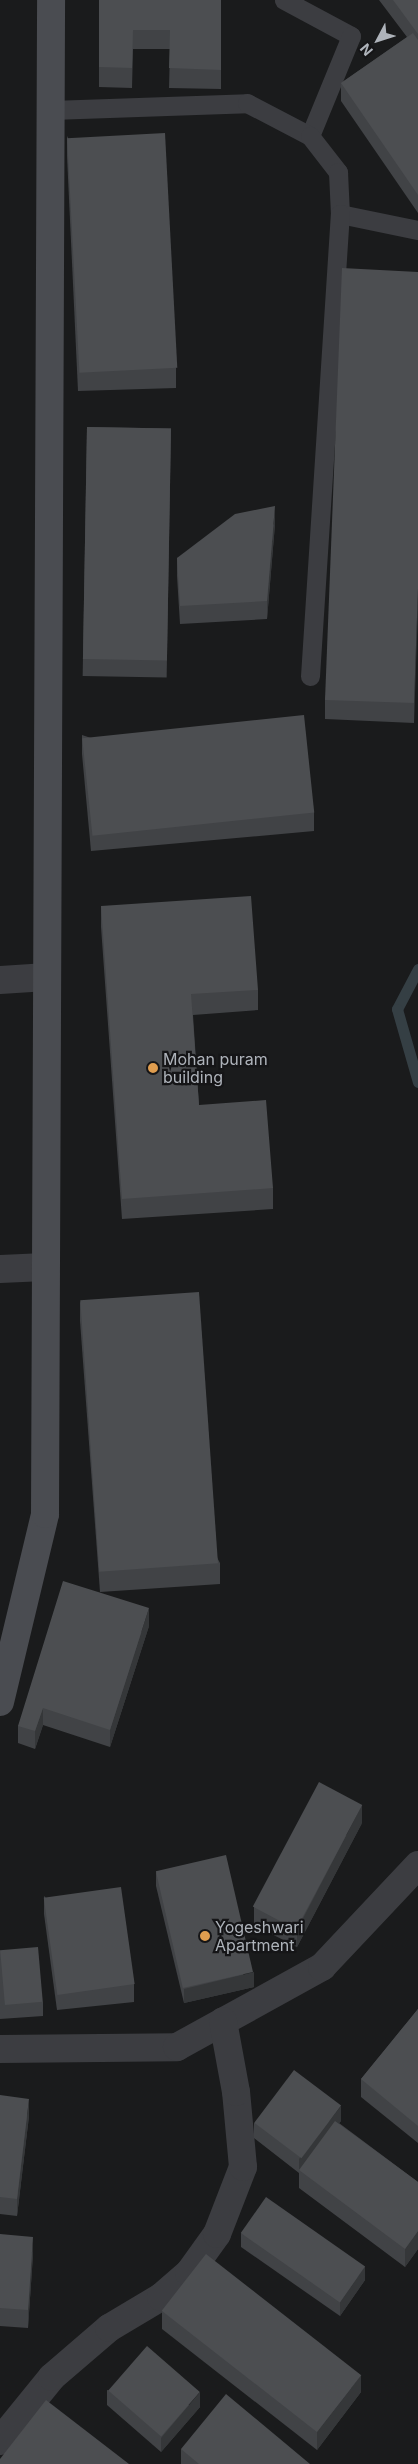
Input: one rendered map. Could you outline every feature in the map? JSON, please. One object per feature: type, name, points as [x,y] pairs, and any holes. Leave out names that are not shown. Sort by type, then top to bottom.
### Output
[{"type":"street","points":[[0,1702],[45,1514],[51,0]]},
{"type":"street","points":[[0,980],[47,977]]},
{"type":"street","points":[[0,1269],[45,1268]]},
{"type":"street","points":[[0,2049],[177,2047],[322,1967],[418,1865]]},
{"type":"street","points":[[0,2441],[52,2377],[109,2328],[161,2297],[189,2273],[217,2234],[244,2166],[236,2092],[223,2021]]},
{"type":"lane","points":[[284,0],[351,36],[310,136]]},
{"type":"lane","points":[[51,110],[247,103],[310,136],[338,172],[340,214],[310,676]]},
{"type":"lane","points":[[340,214],[418,230]]},
{"type":"building","points":[[99,0],[221,0],[221,70],[169,68],[170,30],[133,30],[132,68],[99,67]]},
{"type":"building","points":[[393,0],[418,0],[418,34]]},
{"type":"building","points":[[413,33],[418,40],[418,195],[341,83]]},
{"type":"building","points":[[165,133],[177,368],[79,373],[67,138]]},
{"type":"building","points":[[342,268],[418,272],[418,589],[414,703],[325,700]]},
{"type":"building","points":[[87,427],[171,428],[167,660],[83,659]]},
{"type":"building","points":[[275,506],[267,601],[180,606],[177,558],[235,514]]},
{"type":"building","points":[[304,715],[314,812],[92,836],[82,738]]},
{"type":"building","name":"Mohan puram building","points":[[251,896],[258,990],[191,994],[199,1105],[266,1100],[273,1188],[122,1199],[101,906]]},
{"type":"building","points":[[199,1292],[218,1563],[99,1572],[80,1300]]},
{"type":"building","points":[[63,1581],[149,1608],[110,1730],[43,1708],[35,1731],[18,1726]]},
{"type":"building","points":[[319,1782],[362,1805],[296,1929],[253,1906]]},
{"type":"building","name":"Yogeshwari Apartment","points":[[226,1855],[253,1972],[183,1988],[156,1871]]},
{"type":"building","points":[[121,1887],[135,1984],[57,1995],[44,1898]]},
{"type":"building","points":[[38,1947],[43,2002],[5,2005],[0,1950]]},
{"type":"building","points":[[418,2009],[418,2126],[361,2079]]},
{"type":"building","points":[[294,2070],[341,2106],[301,2158],[254,2123]]},
{"type":"building","points":[[0,2095],[29,2099],[17,2199],[0,2197]]},
{"type":"building","points":[[335,2121],[418,2182],[418,2231],[405,2249],[299,2170]]},
{"type":"building","points":[[266,2197],[365,2266],[340,2302],[241,2233]]},
{"type":"building","points":[[0,2234],[33,2237],[28,2310],[0,2308]]},
{"type":"building","points":[[206,2254],[361,2375],[317,2432],[162,2311]]},
{"type":"building","points":[[147,2346],[200,2392],[161,2436],[108,2391]]},
{"type":"building","points":[[226,2394],[310,2464],[199,2464],[181,2449]]},
{"type":"building","points":[[46,2400],[129,2464],[0,2464],[0,2459]]},
{"type":"waterway","points":[[418,969],[397,1009],[418,1082]]},
{"type":"place","name":"Mohan puram building","points":[[153,1068]]},
{"type":"place","name":"Yogeshwari Apartment","points":[[205,1936]]}]
